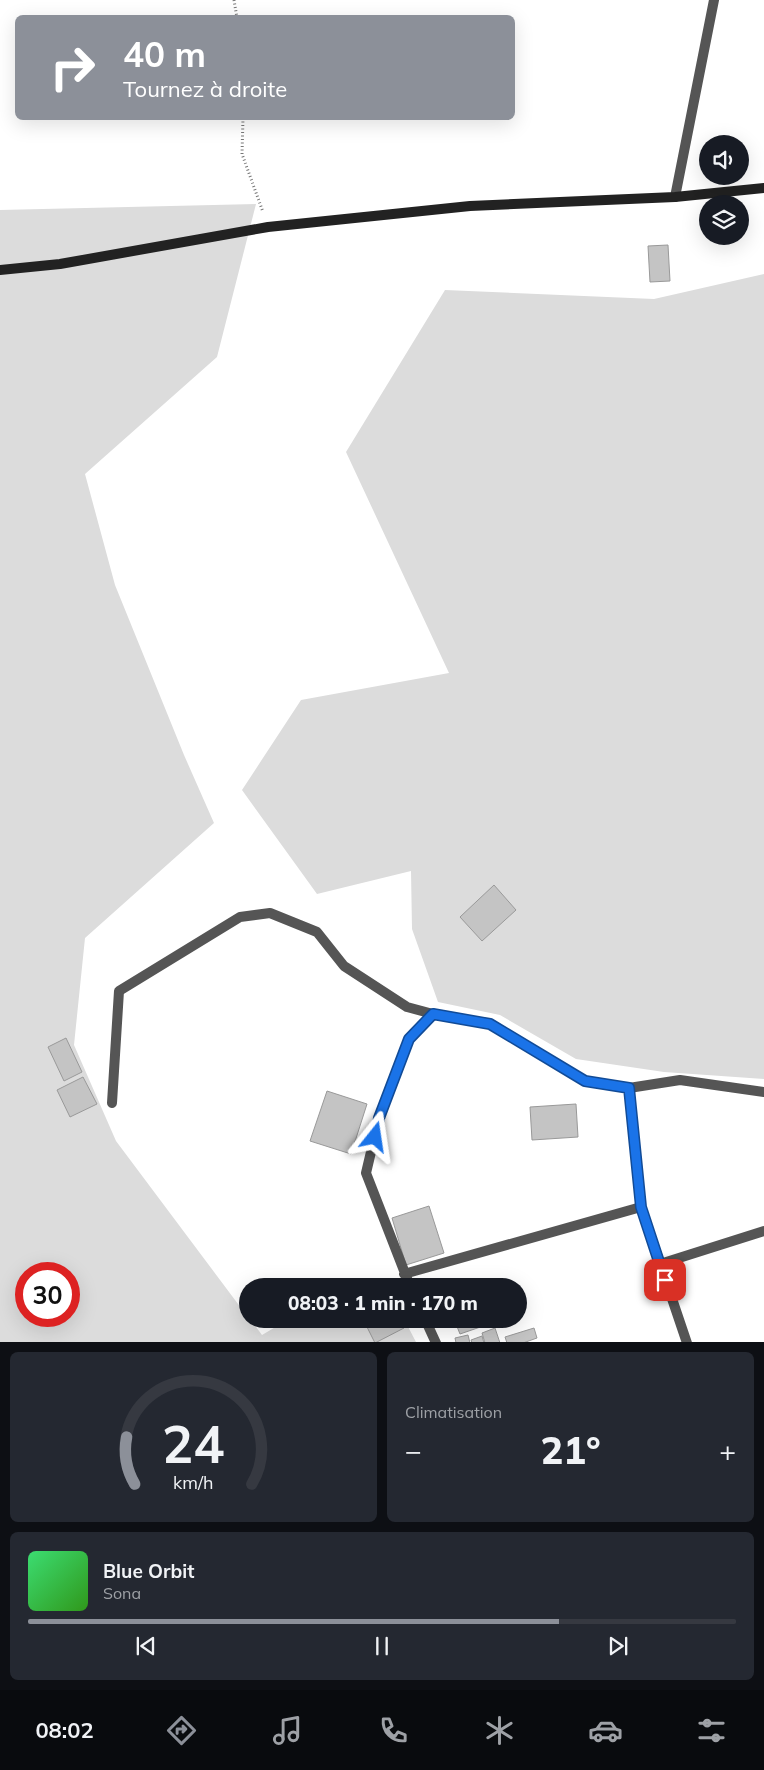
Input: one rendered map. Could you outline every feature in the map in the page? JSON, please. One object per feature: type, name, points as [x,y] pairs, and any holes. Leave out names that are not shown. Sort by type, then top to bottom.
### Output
[{"type":"street","points":[[675,197],[714,0]]},
{"type":"street","points":[[0,270],[60,264],[268,227],[470,206],[675,197],[764,188]]},
{"type":"street","points":[[112,1104],[120,991],[240,917],[270,913],[317,932],[344,966],[407,1007],[433,1014],[490,1024],[585,1081],[629,1088],[680,1080],[764,1092]]},
{"type":"street","points":[[406,1278],[366,1173],[379,1118],[409,1039],[433,1014]]},
{"type":"street","points":[[629,1088],[641,1207],[687,1342]]},
{"type":"street","points":[[404,1274],[641,1207]]},
{"type":"street","points":[[660,1264],[764,1230]]},
{"type":"street","points":[[429,1328],[436,1342]]},
{"type":"path","points":[[234,0],[236,15]]},
{"type":"path","points":[[243,120],[242,154],[268,227]]},
{"type":"shaded area","points":[[256,204],[217,357],[85,474],[115,585],[184,755],[214,823],[85,938],[74,1045],[116,1141],[239,1305],[239,1328],[257,1328],[262,1335],[274,1328],[409,1328],[416,1342],[0,1342],[0,210]]},
{"type":"shaded area","points":[[764,274],[764,1079],[664,1072],[576,1059],[500,1015],[438,1002],[412,929],[411,871],[317,894],[242,790],[301,700],[449,673],[346,452],[445,290],[654,299]]},
{"type":"building","points":[[668,245],[670,281],[650,282],[648,246]]},
{"type":"building","points":[[494,885],[516,910],[482,941],[460,917]]},
{"type":"building","points":[[66,1038],[82,1072],[64,1081],[48,1047]]},
{"type":"building","points":[[83,1077],[97,1104],[70,1117],[57,1090]]},
{"type":"building","points":[[327,1091],[367,1104],[351,1154],[310,1141]]},
{"type":"building","points":[[576,1104],[578,1137],[532,1140],[530,1107]]},
{"type":"building","points":[[429,1206],[444,1253],[406,1265],[392,1218]]},
{"type":"building","points":[[368,1328],[404,1328],[374,1342]]},
{"type":"building","points":[[458,1328],[477,1328],[460,1334]]},
{"type":"building","points":[[495,1328],[500,1342],[485,1342],[482,1333]]},
{"type":"building","points":[[534,1328],[537,1338],[526,1342],[507,1342],[505,1337]]},
{"type":"building","points":[[468,1335],[470,1342],[456,1342],[455,1338]]},
{"type":"building","points":[[482,1336],[484,1342],[472,1342],[471,1340]]},
{"type":"route","points":[[375,1137],[379,1118],[409,1039],[433,1014],[490,1024],[585,1081],[629,1088],[641,1207],[665,1280]]}]
